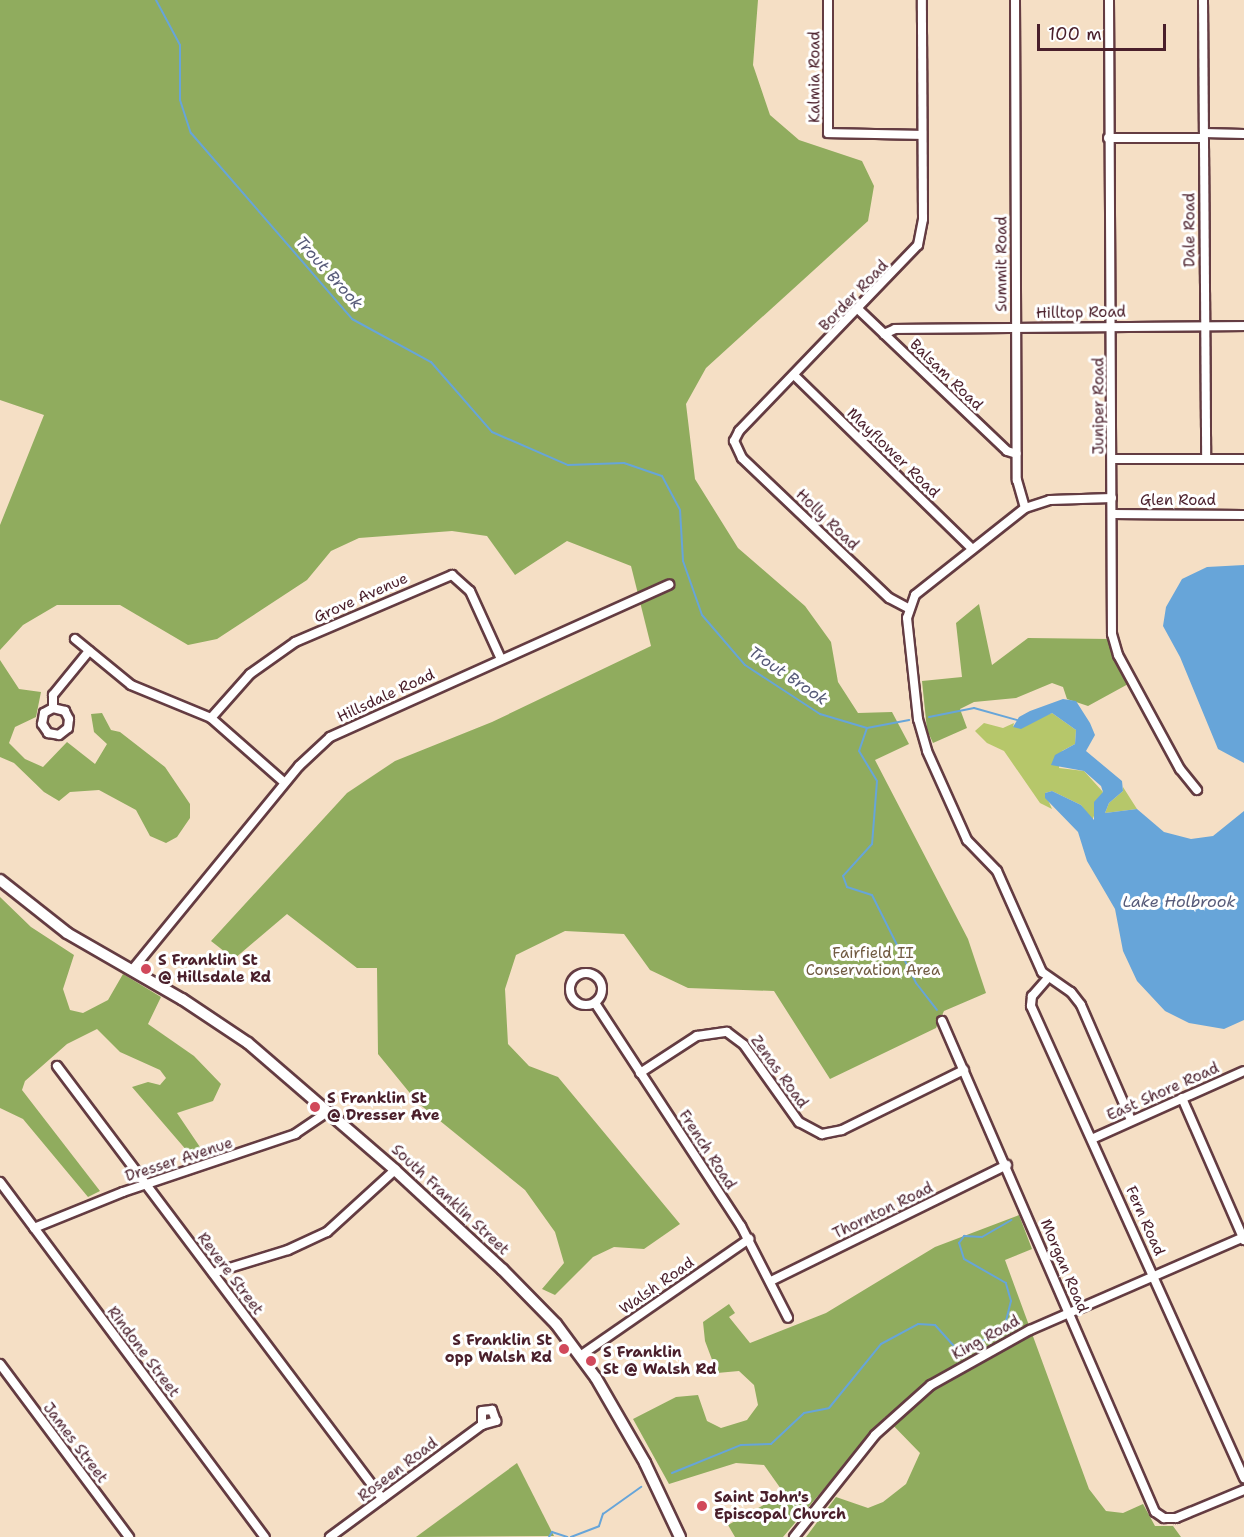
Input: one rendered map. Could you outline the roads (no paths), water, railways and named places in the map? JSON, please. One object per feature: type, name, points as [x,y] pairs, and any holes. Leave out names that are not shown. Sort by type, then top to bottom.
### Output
[{"type":"main road","name":"South Franklin Street","points":[[0,880],[57,927],[132,970],[238,1036],[395,1170],[535,1301],[580,1356],[626,1427],[680,1537]]},
{"type":"street","name":"Kalmia Road","points":[[828,0],[828,133],[922,135]]},
{"type":"street","name":"Border Road","points":[[734,444],[739,431],[859,310],[918,245],[922,224],[922,0]]},
{"type":"street","name":"Summit Road","points":[[1015,0],[1017,454],[1018,488],[1025,508]]},
{"type":"street","name":"Juniper Road","points":[[1109,0],[1108,138],[1113,326],[1112,514],[1116,650],[1180,769],[1197,790]]},
{"type":"street","name":"Dale Road","points":[[1203,0],[1206,459]]},
{"type":"street","points":[[1108,138],[1244,134]]},
{"type":"street","name":"Balsam Road","points":[[859,310],[1007,451],[1017,454]]},
{"type":"street","name":"Hilltop Road","points":[[884,334],[895,329],[1244,326]]},
{"type":"street","name":"Mayflower Road","points":[[795,376],[972,549]]},
{"type":"street","name":"Holly Road","points":[[734,444],[742,458],[889,598],[908,608]]},
{"type":"street","points":[[1112,459],[1244,459]]},
{"type":"street","points":[[1112,498],[1050,500],[1025,508],[915,596],[908,608],[918,719],[924,745],[967,840],[997,871],[1047,979],[1071,992],[1081,1005],[1131,1120]]},
{"type":"street","name":"Glen Road","points":[[1112,514],[1244,515]]},
{"type":"street","name":"Grove Avenue","points":[[211,718],[250,674],[295,642],[452,575],[470,591],[501,659]]},
{"type":"street","name":"Hillsdale Road","points":[[132,970],[318,746],[343,729],[669,585]]},
{"type":"street","points":[[75,639],[131,685],[211,718],[285,783]]},
{"type":"street","points":[[53,708],[55,691],[89,651]]},
{"type":"street","name":"Fern Road","points":[[1047,979],[1032,996],[1031,1006],[1094,1138],[1244,1478]]},
{"type":"street","name":"French Road","points":[[595,1003],[749,1239],[788,1318]]},
{"type":"street","name":"Morgan Road","points":[[942,1021],[1007,1165],[1151,1504],[1164,1518],[1181,1517],[1244,1490]]},
{"type":"street","name":"Zenas Road","points":[[640,1073],[697,1036],[727,1032],[748,1050],[799,1122],[822,1134],[842,1130],[964,1071]]},
{"type":"street","name":"Revere Street","points":[[57,1066],[382,1498]]},
{"type":"street","name":"East Shore Road","points":[[1094,1138],[1244,1071]]},
{"type":"street","points":[[1182,1098],[1244,1238]]},
{"type":"street","name":"Dresser Avenue","points":[[33,1228],[146,1185],[295,1134],[328,1111]]},
{"type":"street","name":"Thornton Road","points":[[771,1281],[1007,1165]]},
{"type":"street","points":[[213,1274],[288,1250],[327,1232],[395,1170]]},
{"type":"street","name":"Rindone Street","points":[[0,1182],[265,1537]]},
{"type":"street","name":"King Road","points":[[794,1537],[864,1449],[918,1394],[1014,1338],[1154,1274],[1244,1238]]},
{"type":"street","name":"Walsh Road","points":[[580,1356],[749,1239]]},
{"type":"street","name":"James Street","points":[[0,1365],[129,1537]]},
{"type":"street","name":"Roseen Road","points":[[330,1537],[482,1425]]},
{"type":"water","points":[[1244,565],[1244,763],[1218,749],[1180,657],[1163,626],[1166,607],[1182,579],[1207,567]]},
{"type":"water","name":"Lake Holbrook","points":[[1063,699],[1076,701],[1090,723],[1095,735],[1086,751],[1122,781],[1123,791],[1109,803],[1105,813],[1137,809],[1164,832],[1191,839],[1213,836],[1244,811],[1244,1020],[1224,1029],[1189,1023],[1165,1011],[1137,981],[1123,951],[1115,909],[1087,861],[1078,832],[1045,798],[1045,793],[1052,791],[1081,805],[1094,820],[1094,802],[1103,792],[1101,786],[1084,771],[1051,765],[1055,755],[1075,744],[1076,730],[1052,713],[1021,729],[1013,727],[1019,717]]},
{"type":"waterway","name":"Trout Brook","points":[[156,0],[180,45],[180,100],[191,133],[352,319],[431,362],[492,432],[568,465],[624,463],[662,476],[680,510],[683,561],[702,615],[745,665],[820,714],[867,728],[909,720]]},
{"type":"waterway","name":"Trout Brook","points":[[929,717],[974,708],[1017,720]]},
{"type":"waterway","points":[[867,728],[859,751],[877,781],[872,844],[843,876],[847,887],[872,895],[916,983],[937,1010]]},
{"type":"waterway","points":[[672,1473],[741,1445],[771,1444],[804,1413],[829,1408],[881,1344],[918,1324],[935,1325],[960,1353],[1004,1329],[1011,1301],[1006,1283],[964,1259],[959,1243],[964,1236],[982,1237],[1011,1220]]},
{"type":"waterway","points":[[571,1537],[599,1526],[603,1514],[641,1487]]},
{"type":"waterway","points":[[549,1537],[552,1532],[567,1537]]},
{"type":"place","name":"S Franklin St @ Hillsdale Rd","points":[[146,969]]},
{"type":"place","name":"S Franklin St @ Dresser Ave","points":[[315,1107]]},
{"type":"place","name":"S Franklin St opp Walsh Rd","points":[[564,1349]]},
{"type":"place","name":"S Franklin St @ Walsh Rd","points":[[591,1361]]},
{"type":"place","name":"Saint John's Episcopal Church","points":[[702,1506]]},
{"type":"park label","name":"Fairfield II Conservation Area","points":[[873,962]]}]
